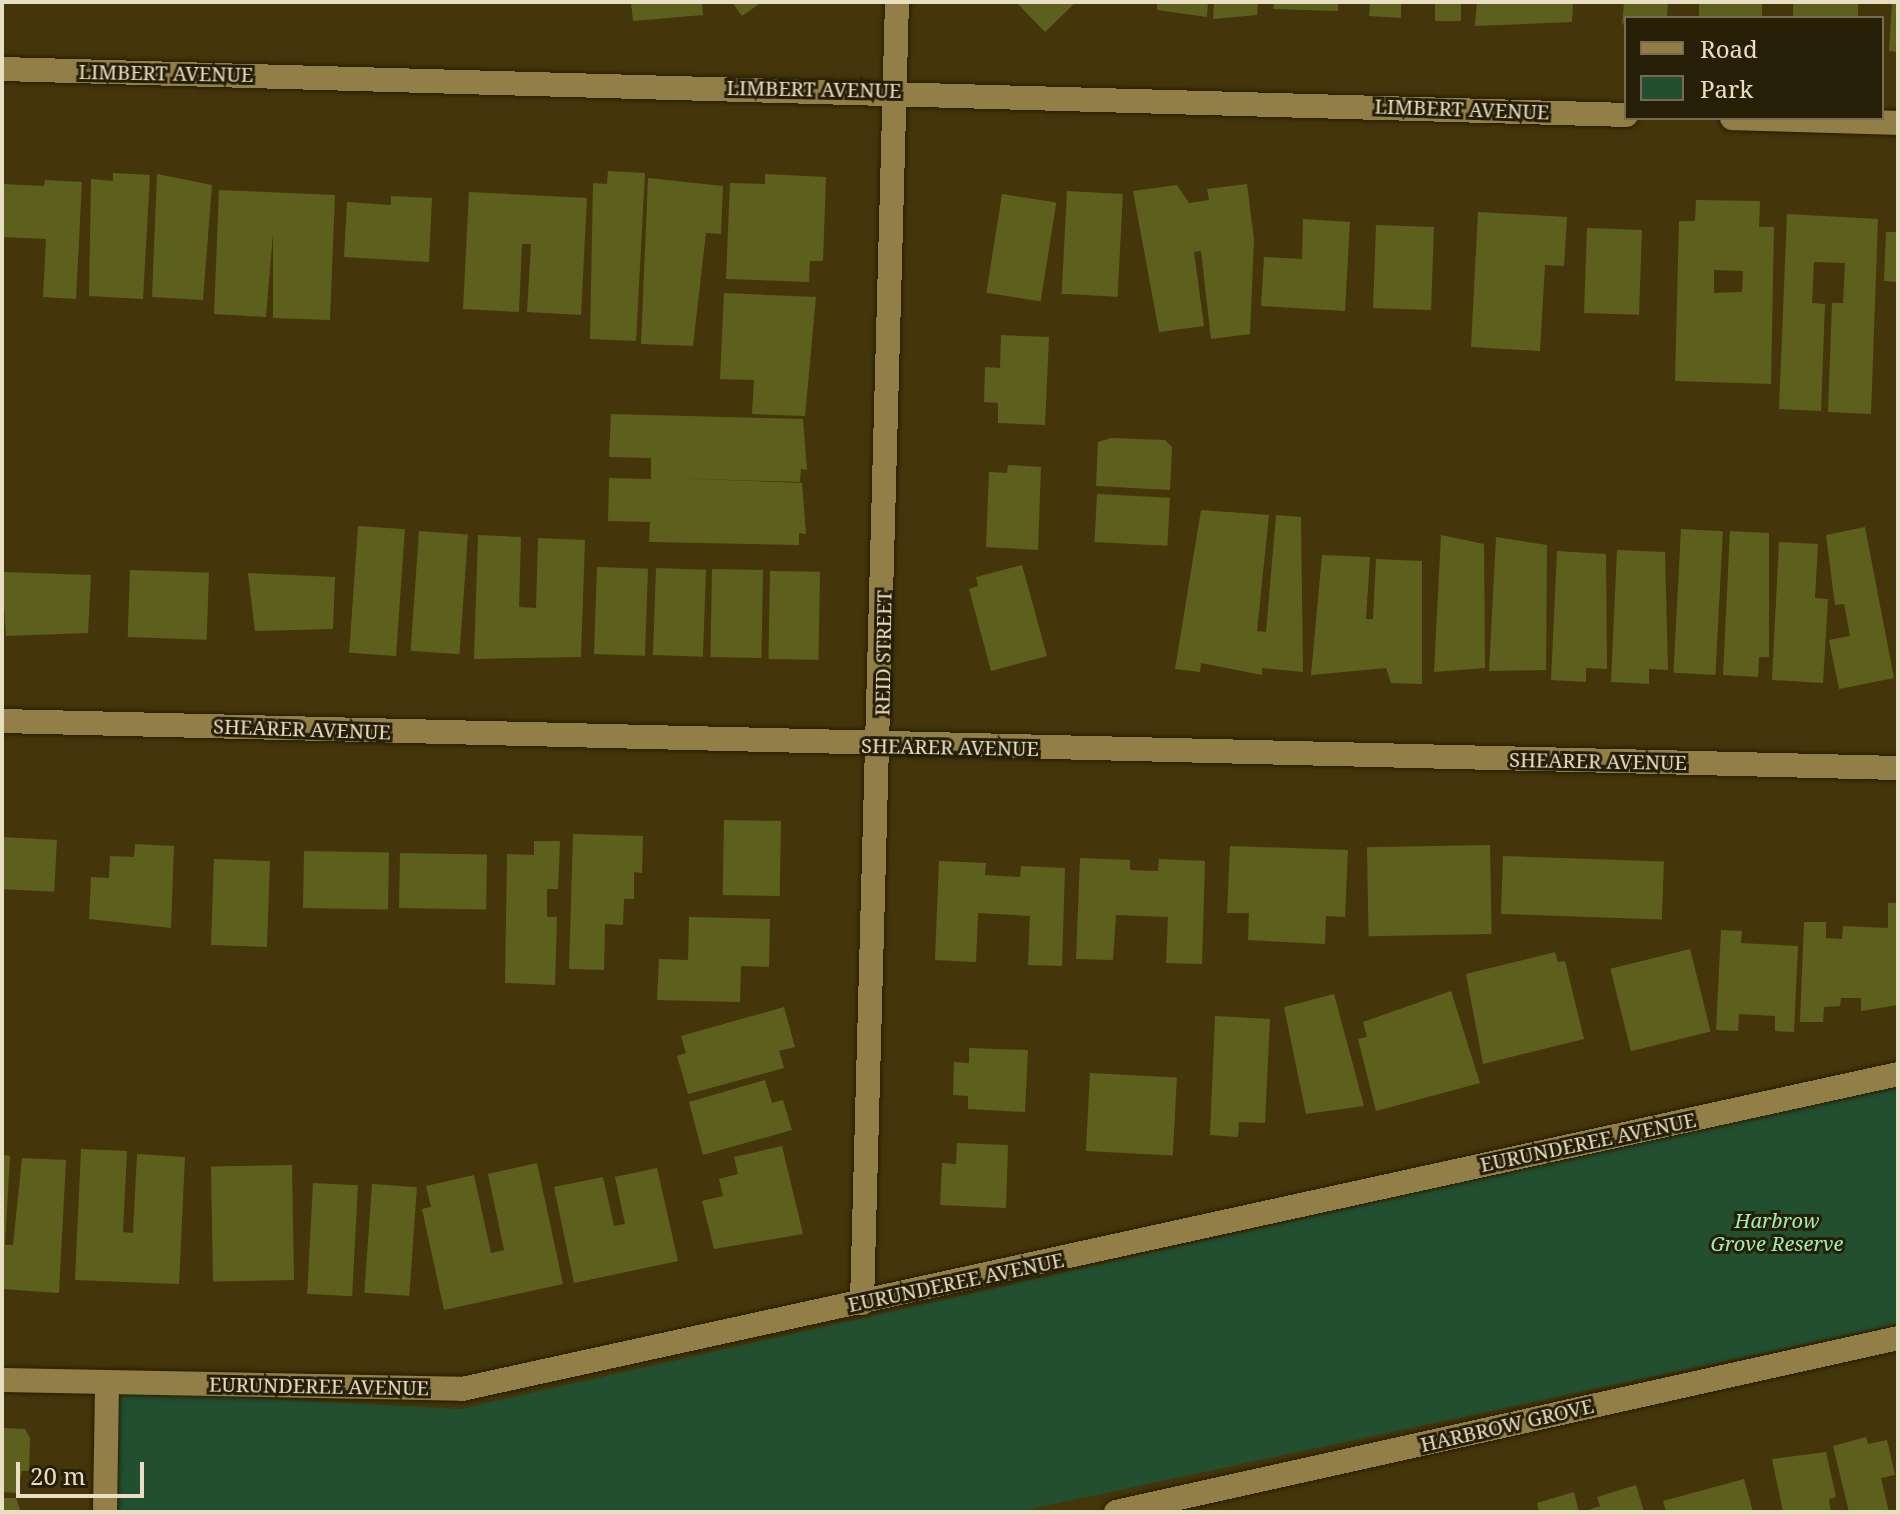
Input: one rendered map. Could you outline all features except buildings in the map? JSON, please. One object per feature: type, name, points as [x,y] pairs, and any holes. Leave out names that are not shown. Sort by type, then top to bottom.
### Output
[{"type":"street","name":"REID STREET","points":[[862,1303],[881,745],[897,2]]},
{"type":"street","name":"LIMBERT AVENUE","points":[[2,69],[896,91],[1624,115]]},
{"type":"street","points":[[1798,120],[1898,123]]},
{"type":"street","name":"SHEARER AVENUE","points":[[2,721],[1898,768]]},
{"type":"street","name":"EURUNDEREE AVENUE","points":[[2,1380],[462,1389],[1898,1074]]},
{"type":"street","name":"HARBROW GROVE","points":[[1116,1512],[1161,1507],[1898,1338]]},
{"type":"street","points":[[105,1512],[107,1382]]},
{"type":"green space","name":"Harbrow Grove Reserve","points":[[1898,1084],[1898,1324],[1017,1512],[116,1512],[118,1391],[460,1409]]}]
